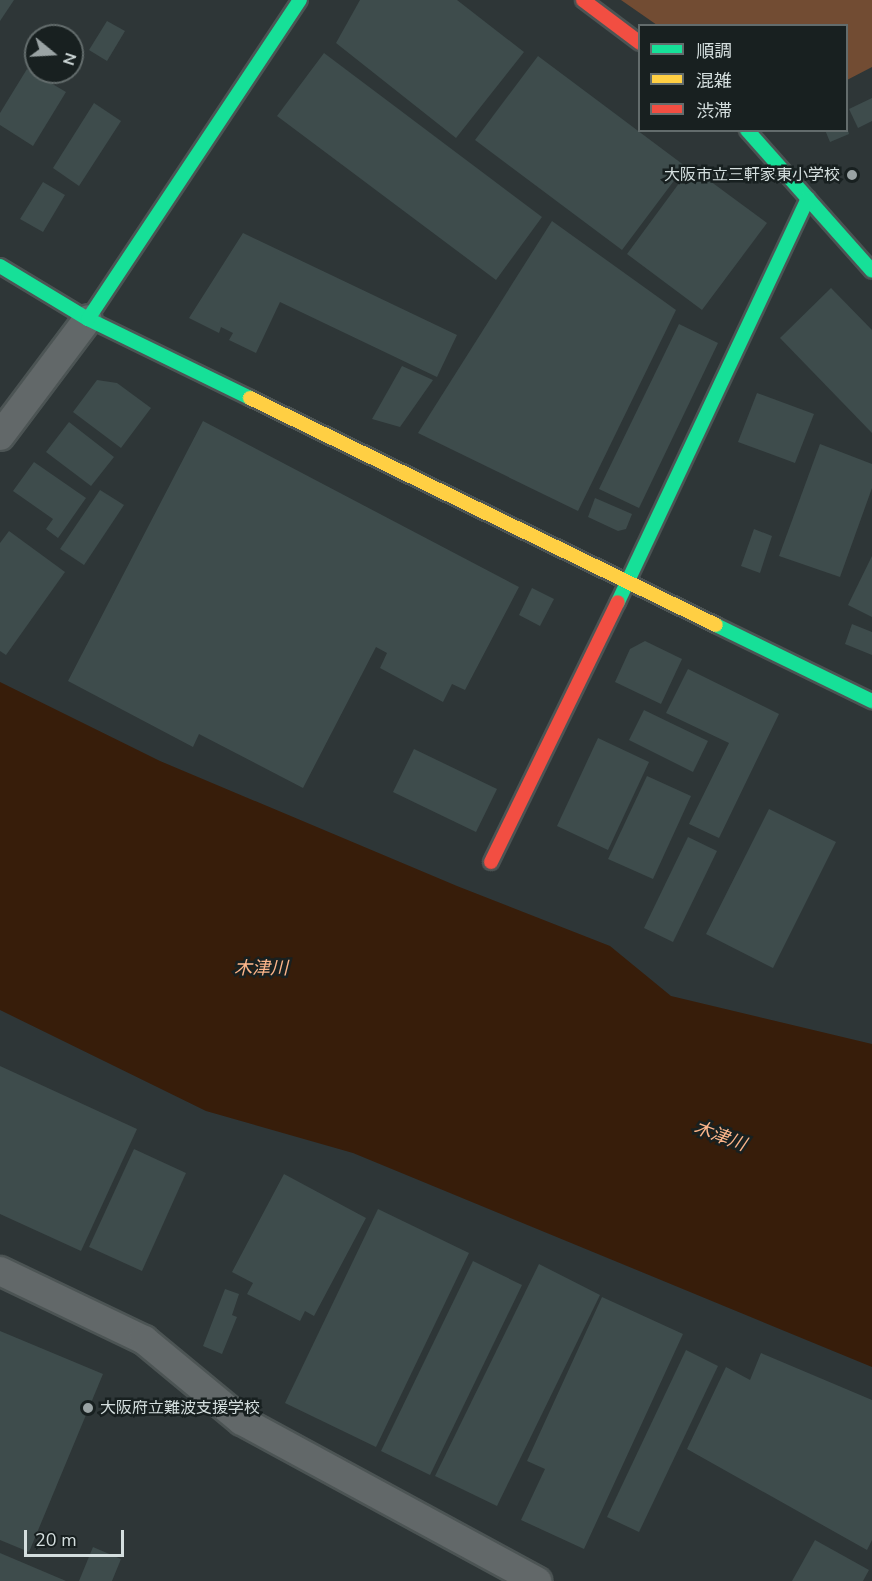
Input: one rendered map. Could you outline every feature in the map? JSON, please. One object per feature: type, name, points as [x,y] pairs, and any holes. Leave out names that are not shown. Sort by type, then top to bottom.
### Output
[{"type":"street","points":[[0,436],[88,319],[300,0]]},
{"type":"street","points":[[584,0],[638,42]]},
{"type":"street","points":[[749,132],[872,271]]},
{"type":"street","points":[[490,862],[629,580],[808,198]]},
{"type":"street","points":[[0,266],[88,319],[629,580],[872,701]]},
{"type":"street","points":[[0,1271],[144,1340],[242,1421],[537,1581]]},
{"type":"shaded area","points":[[621,0],[872,0],[872,67],[848,79],[848,24],[656,24]]},
{"type":"water","name":"木津川","points":[[0,682],[160,761],[457,886],[610,946],[671,996],[872,1044],[872,1367],[353,1153],[206,1111],[0,1010]]},
{"type":"building","points":[[0,0],[14,0],[0,21]]},
{"type":"building","points":[[360,0],[457,0],[524,52],[456,138],[336,43]]},
{"type":"building","points":[[107,21],[125,31],[107,61],[89,50]]},
{"type":"building","points":[[324,53],[542,217],[496,280],[277,116]]},
{"type":"building","points":[[538,56],[685,166],[622,250],[475,140]]},
{"type":"building","points":[[24,74],[24,84],[52,84],[66,92],[33,146],[0,125],[0,113]]},
{"type":"building","points":[[872,98],[872,121],[858,128],[849,109]]},
{"type":"building","points":[[94,103],[121,121],[79,186],[53,168]]},
{"type":"building","points":[[848,130],[849,134],[830,142],[826,132],[848,132]]},
{"type":"building","points":[[691,167],[767,223],[702,310],[627,254]]},
{"type":"building","points":[[43,182],[65,195],[43,232],[20,219]]},
{"type":"building","points":[[552,221],[676,310],[578,511],[418,433]]},
{"type":"building","points":[[243,233],[457,335],[437,377],[280,302],[256,353],[229,340],[233,333],[221,327],[219,333],[189,318]]},
{"type":"building","points":[[831,288],[872,330],[872,433],[780,338]]},
{"type":"building","points":[[679,324],[718,343],[639,508],[599,489]]},
{"type":"building","points":[[402,366],[433,380],[400,427],[372,419]]},
{"type":"building","points":[[97,380],[117,383],[151,408],[121,448],[73,412]]},
{"type":"building","points":[[757,393],[814,414],[795,463],[738,442]]},
{"type":"building","points":[[203,421],[519,587],[465,690],[452,684],[443,702],[380,668],[387,653],[376,647],[303,788],[199,734],[193,747],[68,681]]},
{"type":"building","points":[[69,422],[114,457],[91,486],[46,452]]},
{"type":"building","points":[[820,444],[872,464],[872,488],[840,577],[779,556]]},
{"type":"building","points":[[34,462],[86,498],[58,538],[46,529],[53,519],[13,491]]},
{"type":"building","points":[[100,490],[124,505],[84,565],[60,549]]},
{"type":"building","points":[[595,498],[632,514],[626,529],[618,531],[588,517]]},
{"type":"building","points":[[754,529],[772,536],[760,573],[741,566]]},
{"type":"building","points":[[9,531],[65,572],[6,655],[0,651],[0,543]]},
{"type":"building","points":[[872,556],[872,617],[848,605]]},
{"type":"building","points":[[532,588],[554,599],[540,626],[519,615]]},
{"type":"building","points":[[852,624],[872,632],[872,655],[845,644]]},
{"type":"building","points":[[645,641],[682,659],[661,704],[615,682],[630,649]]},
{"type":"building","points":[[688,669],[779,714],[719,838],[689,824],[729,743],[666,713]]},
{"type":"building","points":[[644,710],[708,741],[693,772],[629,740]]},
{"type":"building","points":[[598,738],[649,762],[608,850],[557,826]]},
{"type":"building","points":[[414,749],[497,789],[476,832],[393,792]]},
{"type":"building","points":[[647,776],[691,796],[653,879],[608,859]]},
{"type":"building","points":[[769,809],[836,842],[773,968],[706,934]]},
{"type":"building","points":[[688,837],[717,851],[673,942],[644,928]]},
{"type":"building","points":[[0,1066],[137,1129],[81,1251],[0,1214]]},
{"type":"building","points":[[134,1149],[186,1173],[142,1271],[89,1247]]},
{"type":"building","points":[[284,1174],[366,1218],[314,1316],[305,1311],[300,1321],[247,1294],[253,1283],[232,1272]]},
{"type":"building","points":[[378,1209],[469,1253],[376,1447],[285,1403]]},
{"type":"building","points":[[473,1261],[522,1285],[430,1475],[381,1451]]},
{"type":"building","points":[[539,1264],[600,1295],[497,1506],[435,1476]]},
{"type":"building","points":[[225,1289],[239,1294],[232,1315],[237,1317],[222,1354],[203,1346]]},
{"type":"building","points":[[602,1297],[683,1334],[584,1549],[521,1520],[545,1469],[527,1461]]},
{"type":"building","points":[[0,1331],[103,1374],[29,1552],[0,1540]]},
{"type":"building","points":[[686,1350],[718,1366],[639,1532],[607,1517]]},
{"type":"building","points":[[761,1353],[872,1400],[872,1540],[867,1550],[687,1449],[726,1367],[750,1380]]},
{"type":"building","points":[[815,1540],[869,1570],[863,1581],[792,1581]]},
{"type":"building","points":[[93,1547],[121,1559],[112,1581],[79,1581]]},
{"type":"building","points":[[0,1553],[66,1581],[0,1581]]},
{"type":"traffic: fast","points":[[88,319],[300,0]]},
{"type":"traffic: fast","points":[[749,132],[872,271]]},
{"type":"traffic: fast","points":[[618,602],[808,198]]},
{"type":"traffic: fast","points":[[0,266],[88,319],[250,398]]},
{"type":"traffic: fast","points":[[716,625],[872,701]]},
{"type":"traffic: slow","points":[[250,398],[716,625]]},
{"type":"traffic: jam","points":[[583,0],[638,41]]},
{"type":"traffic: jam","points":[[491,862],[618,602]]},
{"type":"place","name":"大阪市立三軒家東小学校","points":[[852,175]]},
{"type":"place","name":"大阪府立難波支援学校","points":[[88,1408]]}]
